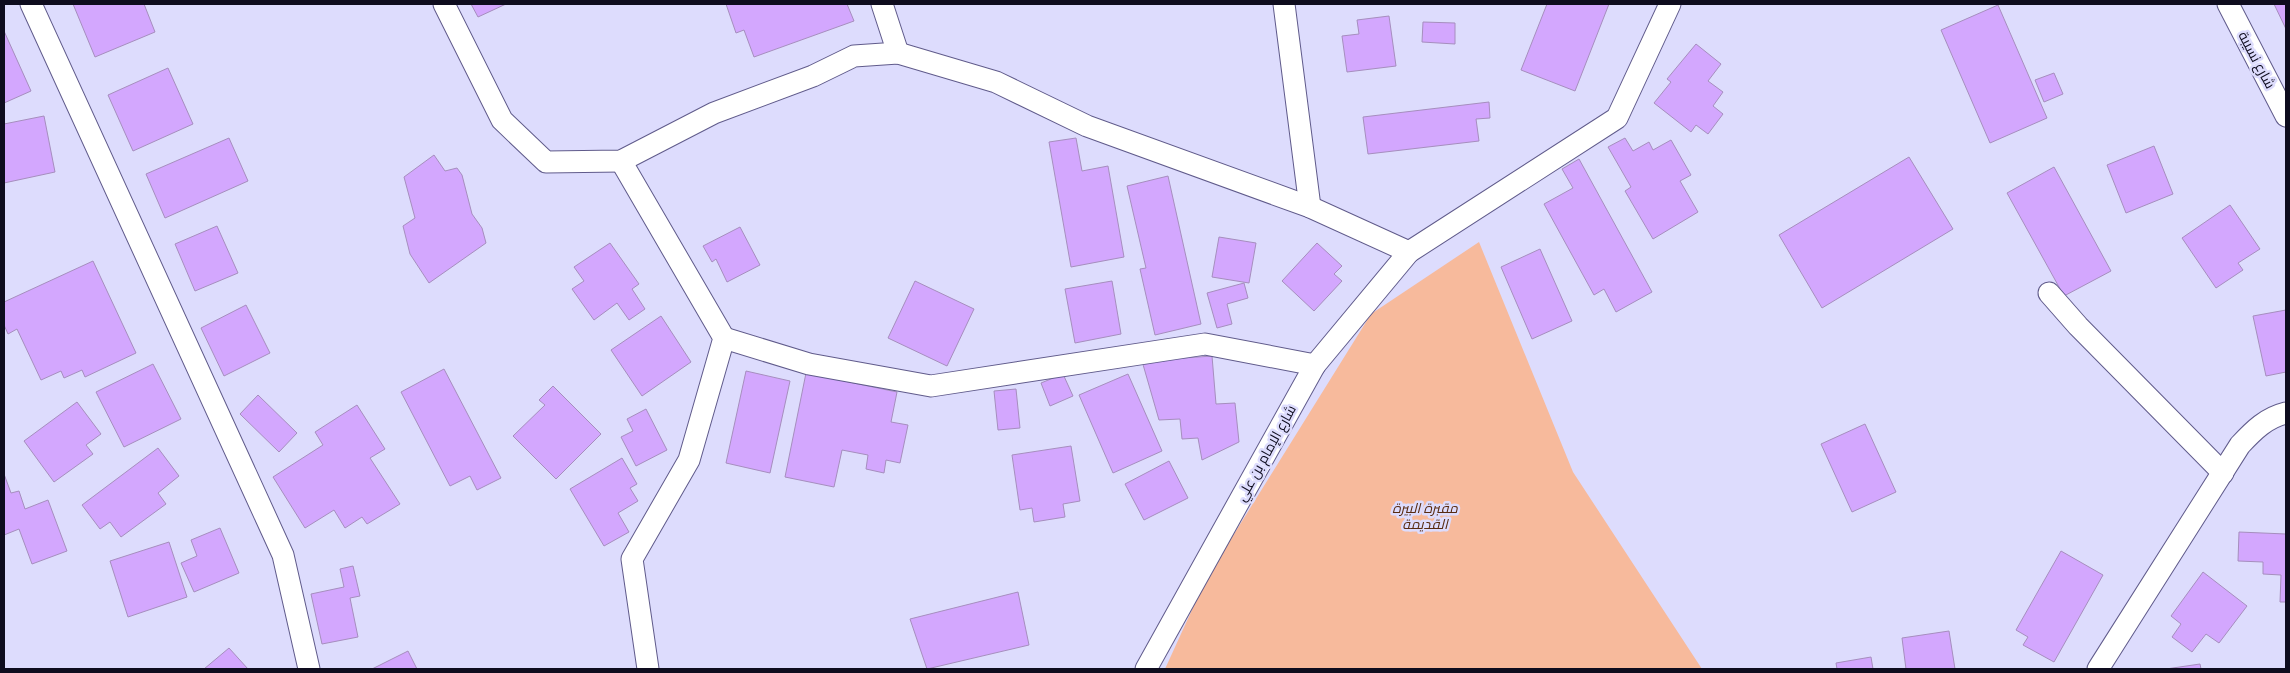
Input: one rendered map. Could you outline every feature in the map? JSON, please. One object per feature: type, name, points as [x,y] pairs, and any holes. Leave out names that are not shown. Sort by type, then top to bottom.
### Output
[{"type":"street","points":[[31,4],[283,554],[309,669]]},
{"type":"street","points":[[444,4],[502,120],[546,162],[621,161],[714,113],[813,76],[854,56],[898,53],[996,82],[1087,126],[1310,207],[1409,252]]},
{"type":"street","points":[[882,4],[898,53]]},
{"type":"street","points":[[1284,4],[1310,207]]},
{"type":"street","name":"شارع الإمام بن علي","points":[[1146,669],[1315,365],[1409,252],[1617,118],[1670,4]]},
{"type":"street","name":"شارع نسيبة","points":[[2228,4],[2286,116]]},
{"type":"street","points":[[621,161],[724,338],[809,364],[931,386],[1205,344],[1315,365]]},
{"type":"street","points":[[2049,293],[2078,326],[2223,473]]},
{"type":"street","points":[[648,669],[632,559],[689,460],[724,338]]},
{"type":"street","points":[[2098,669],[2240,445],[2255,429],[2274,416],[2286,413]]},
{"type":"green space","name":"مقبرة البيرة القديمة","points":[[1479,242],[1573,472],[1702,669],[1165,669],[1206,579],[1371,314]]},
{"type":"building","points":[[73,4],[144,4],[155,32],[95,57]]},
{"type":"building","points":[[471,4],[506,4],[478,17]]},
{"type":"building","points":[[726,4],[847,4],[854,21],[754,57],[744,30],[736,33]]},
{"type":"building","points":[[1547,4],[1609,4],[1575,91],[1521,70]]},
{"type":"building","points":[[2274,4],[2286,4],[2286,29]]},
{"type":"building","points":[[1998,5],[2047,118],[1990,143],[1941,30]]},
{"type":"building","points":[[1389,16],[1396,66],[1347,72],[1342,36],[1359,34],[1357,20]]},
{"type":"building","points":[[1423,22],[1455,23],[1455,44],[1422,42]]},
{"type":"building","points":[[4,31],[31,91],[4,103]]},
{"type":"building","points":[[1696,44],[1721,64],[1708,81],[1723,92],[1713,106],[1723,114],[1708,134],[1696,125],[1691,132],[1654,103],[1671,82],[1667,79]]},
{"type":"building","points":[[168,68],[193,124],[133,151],[108,95]]},
{"type":"building","points":[[2054,73],[2063,94],[2044,102],[2035,80]]},
{"type":"building","points":[[1489,102],[1490,118],[1476,119],[1479,141],[1368,154],[1363,117]]},
{"type":"building","points":[[44,116],[55,172],[4,183],[4,124]]},
{"type":"building","points":[[229,138],[248,181],[165,218],[146,174]]},
{"type":"building","points":[[1076,138],[1082,171],[1108,166],[1124,257],[1071,267],[1049,142]]},
{"type":"building","points":[[1625,138],[1633,151],[1649,142],[1653,150],[1671,140],[1691,175],[1680,181],[1698,212],[1653,239],[1625,191],[1631,187],[1608,147]]},
{"type":"building","points":[[2154,146],[2173,194],[2126,213],[2107,165]]},
{"type":"building","points":[[434,155],[445,171],[457,168],[462,175],[472,214],[482,228],[486,243],[429,283],[410,254],[403,226],[415,218],[404,177]]},
{"type":"building","points":[[1909,157],[1953,229],[1822,308],[1779,235]]},
{"type":"building","points":[[1579,159],[1652,292],[1616,312],[1604,289],[1594,295],[1544,204],[1573,188],[1562,169]]},
{"type":"building","points":[[2054,167],[2111,271],[2064,296],[2007,193]]},
{"type":"building","points":[[1168,176],[1201,324],[1155,335],[1140,269],[1146,268],[1127,186]]},
{"type":"building","points":[[2230,205],[2260,249],[2238,263],[2243,270],[2216,288],[2182,238]]},
{"type":"building","points":[[217,226],[238,273],[195,291],[175,244]]},
{"type":"building","points":[[740,227],[760,265],[727,282],[716,259],[712,262],[703,246]]},
{"type":"building","points":[[1219,237],[1256,243],[1249,283],[1212,277]]},
{"type":"building","points":[[610,243],[639,284],[632,289],[645,309],[629,320],[617,303],[594,320],[572,289],[584,281],[574,267]]},
{"type":"building","points":[[1317,243],[1342,266],[1334,274],[1342,281],[1314,311],[1282,281]]},
{"type":"building","points":[[1540,249],[1572,321],[1532,339],[1501,267]]},
{"type":"building","points":[[93,261],[136,353],[85,377],[82,370],[64,378],[61,371],[41,380],[17,329],[8,334],[4,325],[4,302]]},
{"type":"building","points":[[915,281],[974,309],[947,366],[888,338]]},
{"type":"building","points":[[1112,281],[1121,334],[1075,343],[1065,289]]},
{"type":"building","points":[[1244,283],[1248,298],[1227,304],[1232,324],[1217,328],[1207,293]]},
{"type":"building","points":[[246,305],[270,353],[224,376],[201,328]]},
{"type":"building","points":[[2286,310],[2286,372],[2266,376],[2253,316]]},
{"type":"building","points":[[661,316],[691,362],[642,396],[611,350]]},
{"type":"building","points":[[1212,356],[1216,404],[1235,403],[1239,442],[1202,460],[1198,438],[1182,439],[1180,419],[1159,420],[1142,361]]},
{"type":"building","points":[[153,364],[181,419],[124,447],[96,392]]},
{"type":"building","points":[[444,369],[501,478],[477,490],[470,476],[450,486],[401,392]]},
{"type":"building","points":[[746,371],[790,381],[770,473],[726,463]]},
{"type":"building","points":[[806,373],[897,392],[891,422],[908,425],[900,463],[886,460],[884,473],[866,469],[868,455],[842,450],[834,487],[785,477]]},
{"type":"building","points":[[1063,374],[1073,396],[1050,406],[1041,383]]},
{"type":"building","points":[[1128,374],[1162,451],[1113,473],[1079,395]]},
{"type":"building","points":[[553,386],[601,434],[556,479],[513,436],[545,405],[539,400]]},
{"type":"building","points":[[1016,389],[1020,428],[998,430],[994,391]]},
{"type":"building","points":[[258,395],[297,433],[279,452],[240,414]]},
{"type":"building","points":[[77,402],[101,434],[86,445],[93,454],[54,482],[24,441]]},
{"type":"building","points":[[357,405],[385,449],[370,458],[400,504],[367,524],[362,517],[345,528],[334,510],[305,528],[273,477],[323,445],[315,432]]},
{"type":"building","points":[[646,409],[667,450],[636,466],[621,437],[633,431],[627,419]]},
{"type":"building","points":[[1865,424],[1896,492],[1852,512],[1821,444]]},
{"type":"building","points":[[1071,446],[1080,501],[1063,504],[1065,517],[1034,522],[1032,508],[1020,510],[1012,455]]},
{"type":"building","points":[[158,448],[179,476],[158,493],[166,504],[121,537],[110,522],[100,529],[82,505]]},
{"type":"building","points":[[622,458],[637,484],[630,488],[638,501],[618,513],[629,532],[604,546],[570,489]]},
{"type":"building","points":[[1169,461],[1188,498],[1144,520],[1125,484]]},
{"type":"building","points":[[4,474],[11,493],[19,491],[25,509],[48,500],[67,551],[32,564],[19,529],[4,535]]},
{"type":"building","points":[[220,528],[239,573],[194,592],[181,563],[197,556],[191,540]]},
{"type":"building","points":[[2239,532],[2286,534],[2286,602],[2280,602],[2281,575],[2263,574],[2263,562],[2238,561]]},
{"type":"building","points":[[169,542],[187,597],[128,617],[110,561]]},
{"type":"building","points":[[2061,551],[2103,575],[2054,662],[2023,645],[2028,637],[2016,630]]},
{"type":"building","points":[[353,566],[360,596],[350,598],[358,637],[322,644],[311,594],[344,587],[340,569]]},
{"type":"building","points":[[2203,572],[2247,606],[2219,643],[2206,634],[2192,652],[2172,637],[2181,624],[2171,616]]},
{"type":"building","points":[[1018,592],[1029,645],[927,669],[910,619]]},
{"type":"building","points":[[1949,631],[1955,669],[1906,669],[1902,638]]},
{"type":"building","points":[[229,648],[248,669],[204,669]]},
{"type":"building","points":[[408,651],[417,669],[372,669]]},
{"type":"building","points":[[1871,657],[1873,669],[1837,669],[1836,663]]},
{"type":"building","points":[[2200,664],[2201,669],[2166,669]]}]
